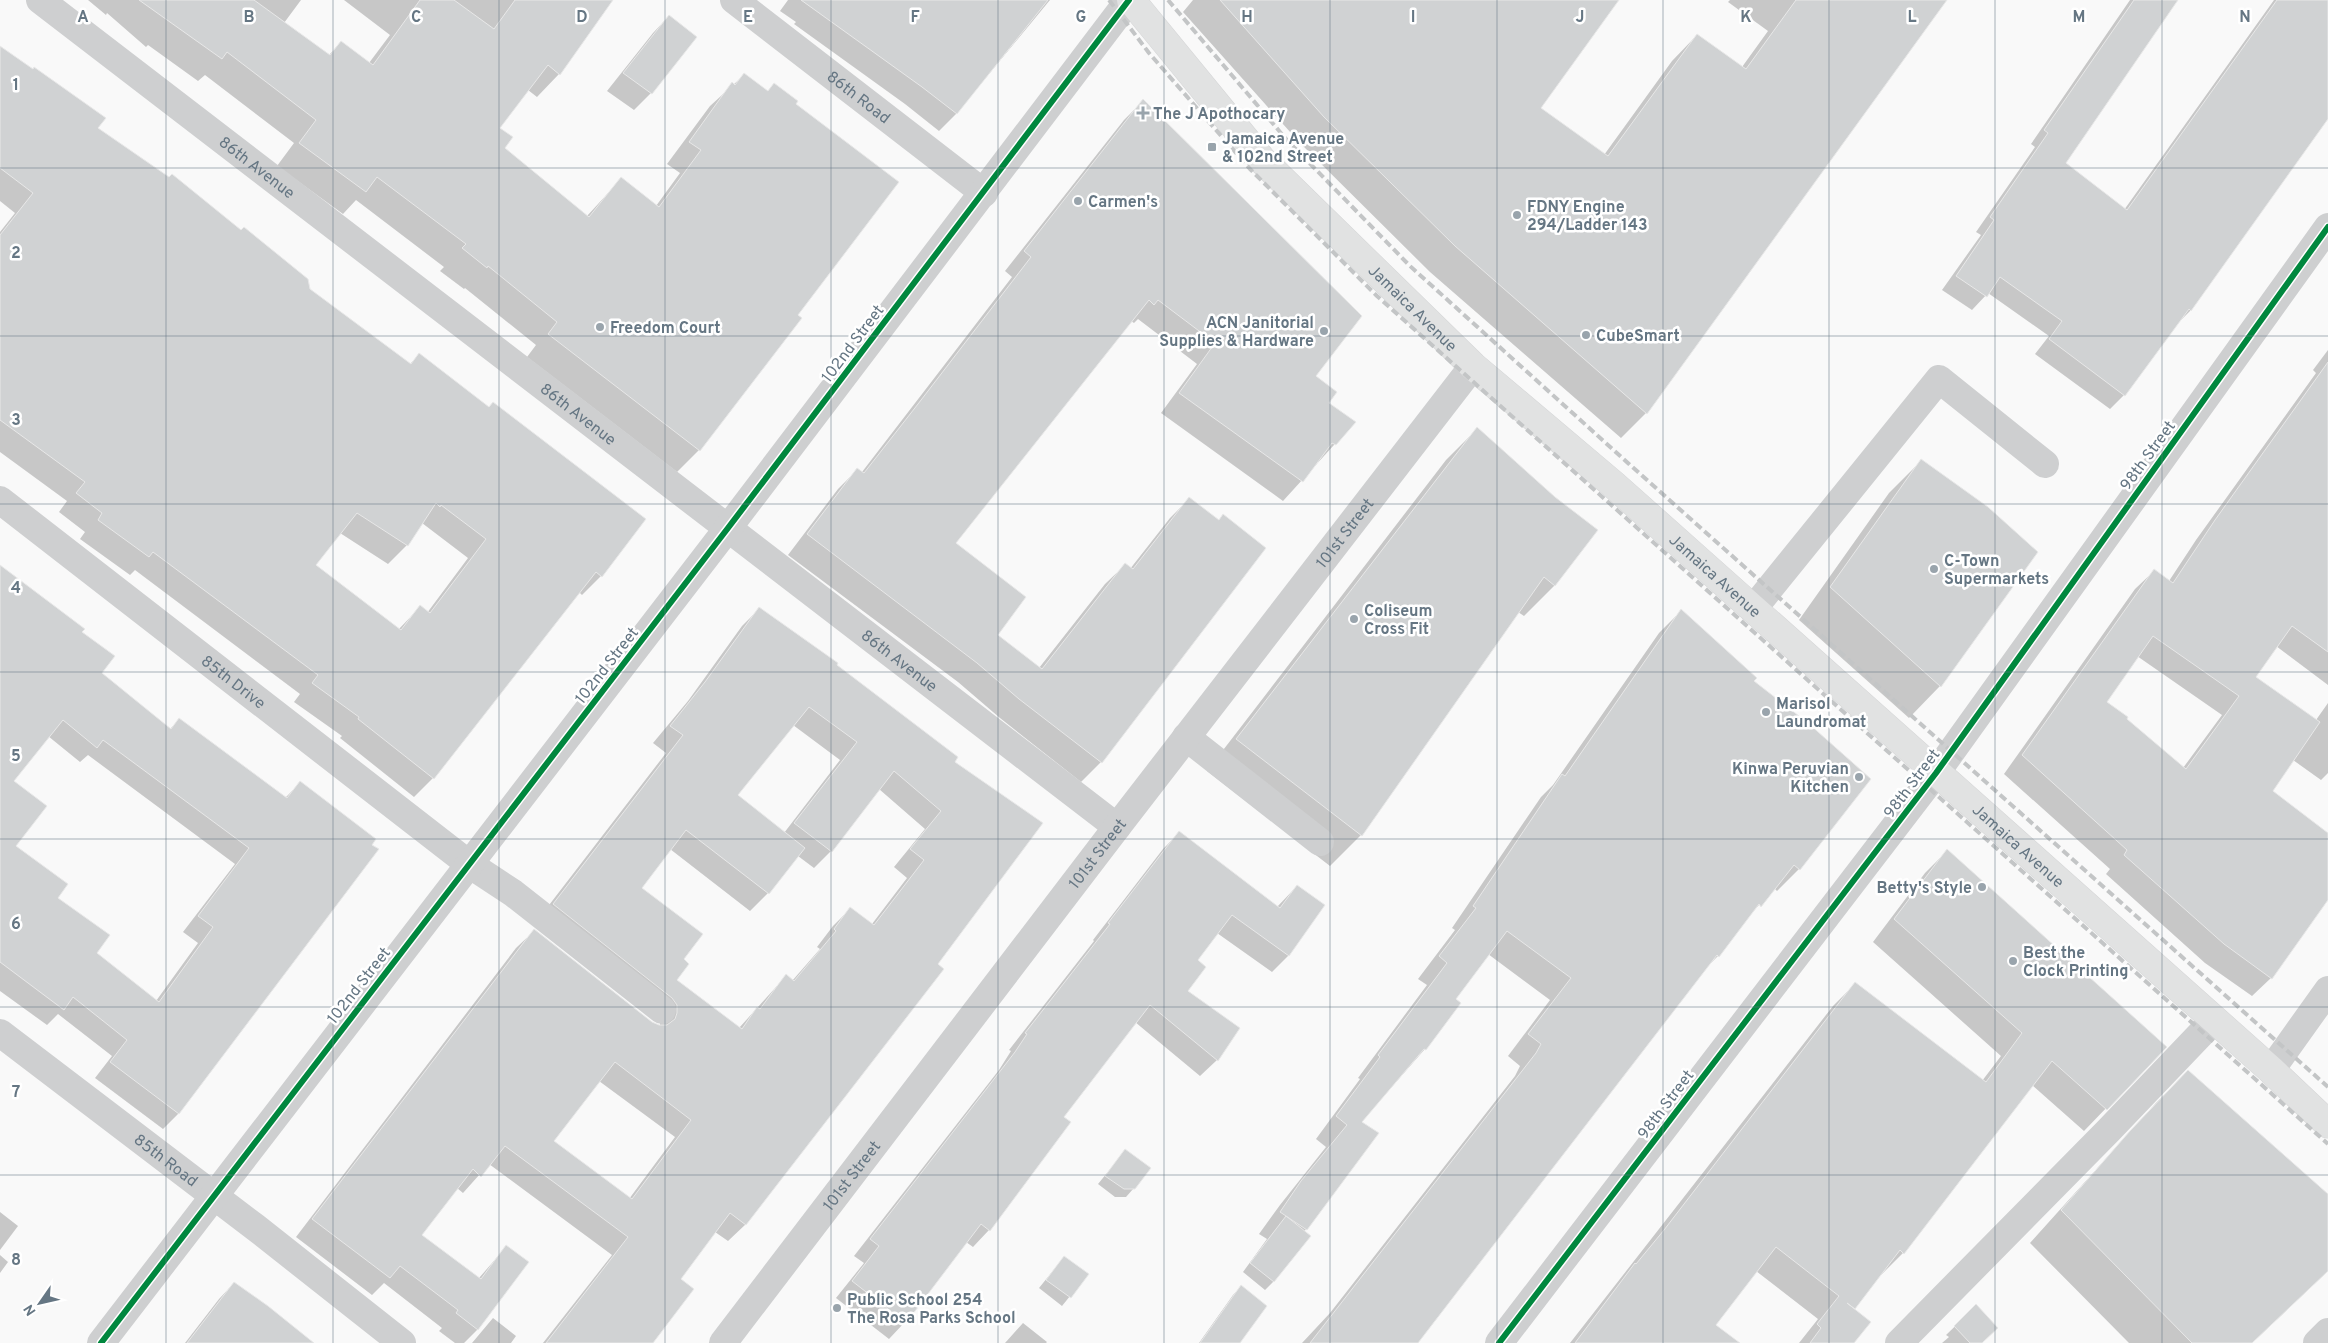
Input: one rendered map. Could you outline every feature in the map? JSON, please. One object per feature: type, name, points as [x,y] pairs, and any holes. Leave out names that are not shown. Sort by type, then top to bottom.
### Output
[{"type":"main road","name":"Jamaica Avenue","points":[[1130,0],[1263,161],[1473,366],[1614,485],[2271,1070],[2328,1124]]},
{"type":"street","name":"86th Avenue","points":[[40,0],[1117,827]]},
{"type":"street","name":"86th Road","points":[[734,0],[984,193]]},
{"type":"street","name":"102nd Street","points":[[100,1343],[728,528],[1130,0]]},
{"type":"street","name":"98th Street","points":[[1499,1343],[1936,773],[2328,227]]},
{"type":"street","name":"101st Street","points":[[723,1343],[1186,737],[1473,366]]},
{"type":"street","points":[[1753,609],[1939,378],[2046,464]]},
{"type":"street","name":"85th Drive","points":[[0,500],[469,864],[513,892],[662,1010]]},
{"type":"street","points":[[1186,737],[1320,842]]},
{"type":"street","points":[[2271,1070],[2328,990]]},
{"type":"street","points":[[1899,1343],[2109,1130],[2214,1020]]},
{"type":"street","name":"85th Road","points":[[0,1033],[214,1196],[402,1343]]},
{"type":"street","points":[[2317,1343],[2328,1332]]},
{"type":"building","points":[[139,0],[254,0],[330,55],[341,41],[373,65],[420,0],[454,0],[494,29],[515,0],[613,0],[560,75],[548,65],[500,128],[513,137],[505,148],[589,217],[621,177],[659,207],[701,150],[689,142],[732,82],[735,85],[744,73],[768,91],[774,83],[798,101],[796,104],[899,182],[798,315],[802,318],[700,451],[548,334],[557,322],[488,266],[487,268],[462,248],[466,244],[377,177],[366,192],[299,143],[316,120],[227,52],[222,59]]},
{"type":"building","points":[[801,0],[1048,0],[957,114]]},
{"type":"building","points":[[1220,0],[1619,0],[1541,108],[1608,156],[1697,34],[1746,69],[1796,0],[1947,0],[1647,414],[1455,246],[1324,117]]},
{"type":"building","points":[[2134,0],[2178,0],[2066,163],[2127,210],[2277,0],[2328,0],[2328,119],[2191,311],[2189,309],[2125,396],[2049,339],[2062,321],[2000,277],[1987,297],[1956,276],[1994,220],[1990,217],[2048,133],[2044,130]]},
{"type":"building","points":[[669,15],[697,37],[652,94],[623,73]]},
{"type":"building","points":[[0,46],[33,69],[34,67],[106,118],[98,128],[169,177],[172,174],[241,230],[244,227],[308,279],[310,289],[411,364],[419,353],[489,407],[493,402],[646,519],[602,577],[596,572],[434,779],[358,719],[359,717],[312,683],[318,675],[153,552],[149,557],[98,520],[102,513],[76,493],[85,482],[0,420],[0,235],[33,193],[0,168]],"holes":[[[436,503],[440,507],[441,505],[486,539],[430,613],[420,605],[401,630],[316,565],[357,513],[408,546]]]},
{"type":"building","points":[[1143,99],[1362,316],[1316,376],[1337,392],[1329,403],[1356,422],[1336,445],[1332,443],[1303,482],[1179,393],[1215,343],[1158,300],[1154,305],[1149,300],[956,543],[1026,597],[998,635],[1042,669],[1125,563],[1133,569],[1189,497],[1219,520],[1223,514],[1266,548],[1102,763],[1019,699],[977,663],[807,534],[857,468],[864,473],[918,404],[1031,257],[1024,251]]},
{"type":"building","points":[[2328,362],[2328,652],[2292,626],[2256,677],[2320,722],[2273,791],[2328,833],[2328,900],[2272,979],[2224,944],[2124,855],[2127,850],[2022,755],[2154,569],[2173,583],[2215,520]],"holes":[[[2153,636],[2239,696],[2186,769],[2127,719],[2128,717],[2107,702]]]},
{"type":"building","points":[[1477,427],[1555,497],[1598,530],[1555,586],[1544,577],[1362,836],[1236,739]]},
{"type":"building","name":"C‑Town Supermarkets","points":[[1921,459],[1988,507],[2038,552],[1941,687],[1830,587]]},
{"type":"building","points":[[0,565],[85,629],[82,632],[115,656],[102,673],[171,729],[179,718],[287,798],[300,781],[376,839],[372,845],[379,849],[179,1114],[110,1062],[127,1040],[73,997],[64,1010],[0,962]],"holes":[[[63,720],[97,748],[103,740],[249,848],[198,916],[213,927],[159,1002],[97,953],[110,935],[58,898],[68,884],[16,846],[47,806],[14,781]]]},
{"type":"building","points":[[759,607],[838,663],[837,665],[958,757],[955,762],[1043,823],[938,964],[944,969],[746,1225],[730,1213],[681,1279],[694,1289],[653,1343],[546,1343],[628,1237],[505,1146],[481,1177],[473,1169],[422,1235],[481,1279],[506,1245],[529,1262],[478,1330],[456,1313],[458,1310],[400,1266],[390,1278],[312,1219],[534,929],[652,1022],[659,1025],[667,1025],[675,1019],[677,1005],[672,998],[553,904],[683,735],[670,726],[705,682]],"holes":[[[809,707],[857,742],[794,823],[832,852],[894,771],[941,811],[910,849],[924,860],[874,925],[850,907],[834,929],[836,931],[794,981],[786,974],[760,1009],[757,1007],[742,1029],[677,980],[689,964],[684,959],[703,934],[642,888],[686,830],[769,894],[805,848],[738,795]],[[615,1062],[691,1120],[632,1199],[554,1141]]]},
{"type":"building","points":[[1681,609],[1757,678],[1754,681],[1808,723],[1871,779],[1800,870],[1794,865],[1761,907],[1759,904],[1719,957],[1717,955],[1418,1343],[1310,1343],[1536,1053],[1541,1044],[1528,1034],[1571,978],[1507,931],[1456,999],[1461,1003],[1426,1050],[1424,1049],[1362,1122],[1379,1133],[1307,1230],[1280,1212],[1301,1181],[1347,1125],[1336,1116],[1380,1057],[1378,1055],[1447,963],[1439,956],[1476,908],[1473,906],[1562,774],[1565,776]]},
{"type":"building","points":[[1179,831],[1280,908],[1297,885],[1325,905],[1289,956],[1232,915],[1198,960],[1206,967],[1188,991],[1240,1028],[1218,1061],[1150,1005],[1064,1117],[1071,1122],[990,1231],[981,1224],[906,1323],[852,1281],[879,1246],[870,1239],[1015,1052],[1027,1034],[1025,1033],[1110,924],[1108,923]]},
{"type":"building","points":[[1947,849],[2167,1047],[2107,1110],[2052,1061],[1904,1254],[1900,1250],[1855,1309],[1847,1303],[1871,1322],[1854,1343],[1810,1343],[1821,1328],[1817,1324],[1839,1296],[1776,1247],[1716,1325],[1740,1343],[1575,1343],[1635,1263],[1664,1230],[1855,982],[1986,1082],[2022,1033],[1894,919]]},
{"type":"building","points":[[2188,1070],[2328,1194],[2328,1271],[2252,1343],[2192,1343],[2061,1210],[2130,1131]]},
{"type":"building","points":[[1125,1149],[1151,1168],[1135,1189],[1124,1189],[1105,1176]]},
{"type":"building","points":[[1286,1216],[1311,1236],[1274,1282],[1250,1263]]},
{"type":"building","points":[[1064,1256],[1089,1274],[1071,1298],[1046,1280]]},
{"type":"building","points":[[234,1282],[268,1306],[314,1343],[187,1343]]},
{"type":"building","points":[[1241,1285],[1267,1306],[1240,1343],[1200,1343]]},
{"type":"building","points":[[1976,1304],[1998,1328],[1982,1343],[1970,1343],[1954,1326]]},
{"type":"railway","points":[[1109,0],[1149,53],[1250,169],[1377,296],[2328,1144]]},
{"type":"railway","points":[[1168,0],[1286,139],[1410,266],[1629,464],[2328,1087]]},
{"type":"cycle path","points":[[101,1343],[728,528],[1129,0]]},
{"type":"cycle path","points":[[1499,1343],[1936,773],[2328,227]]},
{"type":"place","name":"The J Apothocary","points":[[1143,113]]},
{"type":"place","name":"Jamaica Avenue & 102nd Street","points":[[1212,147]]},
{"type":"place","name":"Carmen's","points":[[1078,201]]},
{"type":"place","name":"FDNY Engine 294/Ladder 143","points":[[1517,215]]},
{"type":"place","name":"Freedom Court","points":[[600,327]]},
{"type":"place","name":"ACN Janitorial Supplies & Hardware","points":[[1324,331]]},
{"type":"place","name":"CubeSmart","points":[[1586,335]]},
{"type":"place","name":"C‑Town Supermarkets","points":[[1934,569]]},
{"type":"place","name":"Coliseum Cross Fit","points":[[1354,619]]},
{"type":"place","name":"Marisol Laundromat","points":[[1766,712]]},
{"type":"place","name":"Kinwa Peruvian Kitchen","points":[[1859,777]]},
{"type":"place","name":"Betty's Style","points":[[1982,887]]},
{"type":"place","name":"Best the Clock Printing","points":[[2013,961]]},
{"type":"place","name":"Public School 254 The Rosa Parks School","points":[[837,1308]]}]
